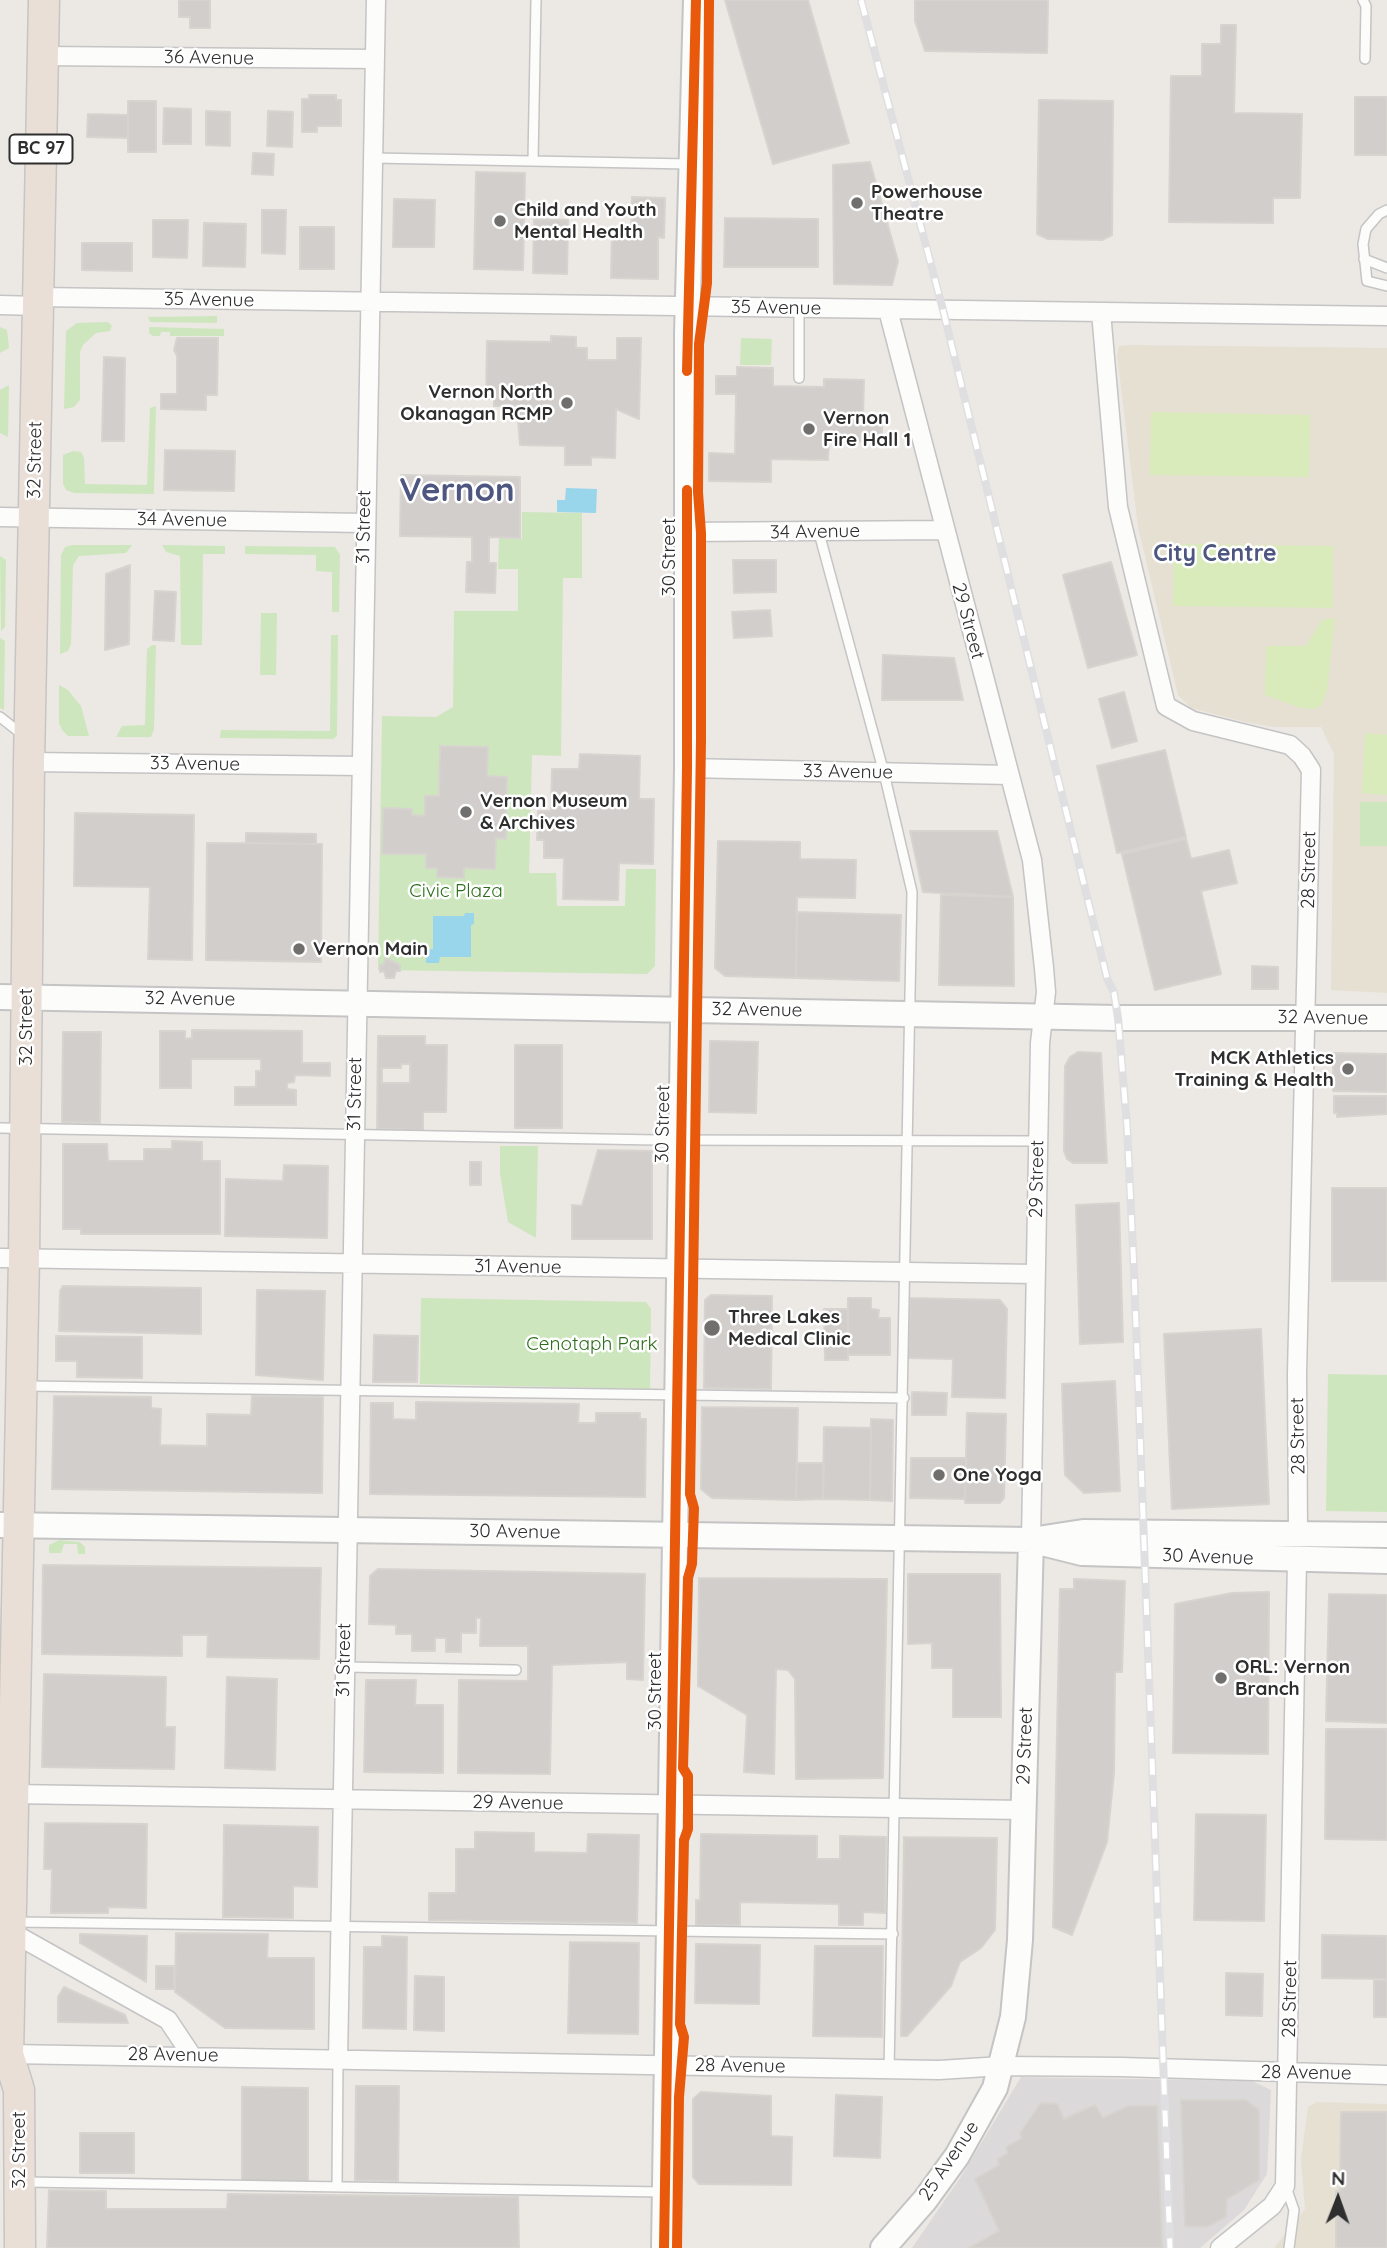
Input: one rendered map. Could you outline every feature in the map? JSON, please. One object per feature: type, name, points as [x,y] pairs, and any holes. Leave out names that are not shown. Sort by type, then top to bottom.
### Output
[{"type":"highway","name":"32 Street","points":[[20,2248],[19,2090],[4,2065],[6,1875],[12,1794],[10,1525],[22,1386],[12,1259],[13,997],[29,753],[44,0]]},
{"type":"street","name":"31 Street","points":[[338,2059],[345,1531],[376,0]]},
{"type":"street","name":"30 Street","points":[[664,2248],[687,768],[689,306],[696,0]]},
{"type":"street","name":"36 Avenue","points":[[43,56],[375,59]]},
{"type":"street","name":"35 Avenue","points":[[0,305],[38,302],[368,302],[1387,316]]},
{"type":"street","name":"29 Street","points":[[888,310],[1032,860],[1044,968],[1020,1940],[1013,2017],[1002,2066]]},
{"type":"street","name":"28 Street","points":[[1101,312],[1118,506],[1166,706],[1193,721],[1290,745],[1302,756],[1311,770],[1297,1361],[1298,1533]]},
{"type":"street","name":"34 Avenue","points":[[0,517],[364,523]]},
{"type":"street","name":"34 Avenue","points":[[687,532],[944,530]]},
{"type":"street","name":"33 Avenue","points":[[29,753],[361,765]]},
{"type":"street","name":"33 Avenue","points":[[687,768],[1009,775]]},
{"type":"street","name":"32 Avenue","points":[[13,997],[1043,1017],[1387,1018]]},
{"type":"street","name":"31 Avenue","points":[[12,1259],[1035,1274]]},
{"type":"street","name":"30 Avenue","points":[[10,1525],[1031,1540],[1083,1532],[1387,1535]]},
{"type":"street","name":"30 Avenue","points":[[1031,1540],[1082,1553],[1387,1561]]},
{"type":"street","points":[[1030,1606],[1036,1582],[1045,1566],[1061,1555],[1082,1553]]},
{"type":"street","name":"28 Street","points":[[1285,2186],[1297,1560]]},
{"type":"street","name":"29 Avenue","points":[[12,1794],[1023,1810]]},
{"type":"street","points":[[7,1926],[168,2020],[192,2056]]},
{"type":"street","name":"28 Avenue","points":[[4,2065],[192,2056],[889,2069],[1002,2066],[1387,2075]]},
{"type":"street","name":"25 Avenue","points":[[883,2248],[925,2200],[957,2155],[995,2088],[1002,2066]]},
{"type":"street","points":[[1220,2248],[1272,2206],[1285,2186]]},
{"type":"lane","points":[[533,161],[536,0]]},
{"type":"lane","points":[[1365,59],[1367,2]]},
{"type":"lane","points":[[373,158],[692,164]]},
{"type":"lane","points":[[1387,211],[1379,214],[1366,229],[1364,259],[1367,281],[1387,286]]},
{"type":"lane","points":[[1364,259],[1387,268]]},
{"type":"lane","points":[[799,308],[799,379]]},
{"type":"lane","points":[[819,533],[884,773],[912,892],[889,2069]]},
{"type":"lane","points":[[0,717],[18,729],[29,753]]},
{"type":"lane","points":[[13,1128],[681,1140],[1038,1141]]},
{"type":"lane","points":[[22,1386],[904,1398]]},
{"type":"lane","points":[[344,1667],[516,1670]]},
{"type":"lane","points":[[7,1926],[893,1934]]},
{"type":"lane","name":"31 Street","points":[[337,2187],[338,2059]]},
{"type":"lane","points":[[19,2182],[664,2192]]},
{"type":"lane","points":[[1285,2186],[1294,2210],[1289,2248]]},
{"type":"shaded area","points":[[1119,346],[1387,348],[1387,993],[1331,990],[1334,754],[1321,727],[1274,727],[1245,722],[1191,708],[1178,695],[1138,527],[1117,355]]},
{"type":"shaded area","points":[[1021,2077],[1252,2081],[1271,2090],[1267,2174],[1244,2210],[1200,2248],[912,2248],[962,2175]]},
{"type":"shaded area","points":[[1317,2102],[1387,2104],[1387,2248],[1274,2248],[1305,2209],[1301,2159],[1308,2107]]},
{"type":"green space","points":[[217,316],[217,323],[150,322],[148,317]]},
{"type":"green space","points":[[108,322],[112,326],[110,331],[96,333],[83,345],[80,352],[80,400],[74,407],[64,409],[66,331],[77,323]]},
{"type":"green space","points":[[0,327],[7,330],[9,348],[0,353]]},
{"type":"green space","points":[[149,327],[224,329],[224,336],[170,336],[170,332],[161,332],[160,336],[153,336],[149,333]]},
{"type":"green space","points":[[741,338],[772,339],[771,365],[740,365]]},
{"type":"green space","points":[[9,385],[8,437],[0,433],[0,390]]},
{"type":"green space","points":[[156,406],[154,494],[74,493],[66,490],[63,484],[63,455],[73,451],[81,452],[84,458],[85,484],[147,485],[150,408]]},
{"type":"green space","points":[[1151,412],[1310,415],[1309,477],[1150,475]]},
{"type":"green space","name":"Civic Plaza","points":[[522,512],[582,513],[582,578],[563,578],[561,756],[532,755],[529,873],[556,873],[557,906],[625,906],[626,869],[656,869],[655,966],[647,974],[378,970],[382,716],[436,717],[453,707],[454,611],[518,611],[518,569],[498,569],[499,538],[522,539]]},
{"type":"green space","points":[[1174,544],[1333,546],[1333,608],[1173,606]]},
{"type":"green space","points":[[132,545],[126,553],[79,556],[73,565],[71,644],[68,651],[60,654],[61,555],[65,547]]},
{"type":"green space","points":[[162,545],[225,546],[225,554],[203,554],[202,645],[181,645],[180,556],[166,552]]},
{"type":"green space","points":[[245,546],[335,547],[340,555],[339,612],[332,612],[332,572],[316,571],[316,555],[245,554]]},
{"type":"green space","points":[[0,556],[6,560],[5,627],[1,631]]},
{"type":"green space","points":[[261,613],[277,613],[276,675],[260,675]]},
{"type":"green space","points":[[1335,618],[1327,691],[1322,705],[1314,709],[1301,708],[1265,695],[1266,646],[1306,646],[1322,620]]},
{"type":"green space","points":[[331,635],[338,635],[337,736],[333,739],[220,738],[221,730],[330,731]]},
{"type":"green space","points":[[0,638],[5,641],[4,710],[0,708]]},
{"type":"green space","points":[[156,645],[154,729],[151,737],[116,737],[122,726],[145,725],[147,649]]},
{"type":"green space","points":[[59,685],[68,690],[81,706],[89,736],[68,736],[62,730],[59,723]]},
{"type":"green space","points":[[1365,733],[1387,735],[1387,795],[1362,793]]},
{"type":"green space","points":[[1360,802],[1387,802],[1387,846],[1360,846]]},
{"type":"green space","points":[[500,1146],[538,1146],[536,1238],[508,1222],[500,1174]]},
{"type":"green space","name":"Cenotaph Park","points":[[421,1298],[646,1302],[651,1309],[650,1389],[420,1384]]},
{"type":"green space","points":[[1328,1374],[1387,1375],[1387,1512],[1326,1511]]},
{"type":"green space","points":[[59,1540],[80,1542],[85,1547],[85,1554],[78,1554],[77,1544],[64,1544],[61,1553],[49,1553],[49,1545]]},
{"type":"water","points":[[566,488],[597,489],[596,513],[557,512],[557,500],[565,500]]},
{"type":"water","points":[[465,913],[474,913],[474,924],[471,925],[471,957],[440,957],[439,963],[426,963],[426,950],[433,949],[433,916],[464,916]]},
{"type":"building","points":[[179,0],[210,0],[210,28],[190,28],[190,17],[179,17]]},
{"type":"building","points":[[725,0],[808,0],[849,143],[773,164]]},
{"type":"building","points":[[915,0],[1048,0],[1047,53],[925,51],[915,21]]},
{"type":"building","points":[[1221,25],[1236,25],[1234,113],[1302,114],[1300,198],[1273,198],[1273,223],[1169,222],[1171,76],[1202,76],[1202,44],[1221,44]]},
{"type":"building","points":[[309,95],[336,95],[336,100],[341,100],[341,126],[317,126],[317,132],[302,132],[302,99],[309,99]]},
{"type":"building","points":[[1355,97],[1387,97],[1387,155],[1355,155]]},
{"type":"building","points":[[1039,100],[1113,101],[1112,235],[1102,240],[1048,239],[1037,234]]},
{"type":"building","points":[[128,101],[156,101],[156,152],[128,152]]},
{"type":"building","points":[[164,108],[191,109],[191,144],[163,144]]},
{"type":"building","points":[[206,111],[230,112],[230,146],[206,145]]},
{"type":"building","points":[[268,111],[293,112],[292,147],[267,146]]},
{"type":"building","points":[[88,114],[128,115],[128,138],[87,137]]},
{"type":"building","points":[[253,153],[274,154],[273,175],[252,174]]},
{"type":"building","name":"Powerhouse Theatre","points":[[870,162],[898,261],[892,285],[834,284],[833,165]]},
{"type":"building","name":"Child and Youth Mental Health","points":[[476,172],[525,173],[523,270],[474,269]]},
{"type":"building","points":[[632,197],[665,198],[664,238],[658,237],[658,279],[611,278],[612,232],[631,233]]},
{"type":"building","points":[[394,199],[435,200],[434,247],[393,247]]},
{"type":"building","points":[[262,210],[286,210],[285,254],[262,253]]},
{"type":"building","points":[[725,218],[818,219],[818,267],[724,267]]},
{"type":"building","points":[[534,219],[568,220],[567,274],[533,273]]},
{"type":"building","points":[[153,220],[188,220],[187,258],[153,257]]},
{"type":"building","points":[[204,223],[246,224],[245,267],[203,266]]},
{"type":"building","points":[[300,227],[334,227],[334,269],[300,269]]},
{"type":"building","points":[[82,243],[132,243],[132,271],[82,270]]},
{"type":"building","name":"Vernon North Okanagan RCMP","points":[[551,336],[576,337],[576,348],[587,348],[587,360],[617,360],[617,338],[641,338],[639,419],[616,409],[615,458],[591,457],[591,465],[565,465],[565,446],[520,445],[517,406],[494,406],[494,399],[486,399],[487,341],[551,342]]},
{"type":"building","points":[[177,338],[218,338],[217,395],[206,395],[206,410],[161,409],[161,394],[177,394],[177,356],[174,350]]},
{"type":"building","points":[[104,357],[125,358],[124,441],[102,441]]},
{"type":"building","name":"Vernon Fire Hall 1","points":[[737,367],[773,368],[773,386],[824,387],[824,379],[864,380],[863,417],[882,417],[882,442],[829,441],[828,460],[771,459],[771,482],[709,481],[709,453],[735,454],[736,394],[716,394],[716,376],[737,376]]},
{"type":"building","points":[[165,450],[235,451],[234,491],[164,490]]},
{"type":"building","points":[[401,475],[520,477],[520,538],[489,537],[489,563],[496,563],[495,593],[466,592],[467,562],[472,562],[472,537],[400,536]]},
{"type":"building","points":[[733,560],[776,560],[776,592],[734,593]]},
{"type":"building","points":[[1111,562],[1137,655],[1088,668],[1063,575]]},
{"type":"building","points":[[130,565],[129,644],[105,650],[106,574]]},
{"type":"building","points":[[155,591],[176,592],[174,641],[153,640]]},
{"type":"building","points":[[770,610],[772,636],[734,638],[732,612]]},
{"type":"building","points":[[883,655],[954,658],[963,700],[882,700]]},
{"type":"building","points":[[1124,692],[1137,741],[1112,748],[1099,699]]},
{"type":"building","name":"Vernon Museum & Archives","points":[[440,746],[488,747],[487,776],[507,777],[506,839],[496,838],[495,869],[464,868],[464,878],[437,877],[437,868],[426,868],[426,854],[382,854],[383,808],[412,809],[412,815],[425,816],[425,796],[439,796]]},
{"type":"building","points":[[1165,750],[1186,837],[1117,853],[1097,766]]},
{"type":"building","points":[[580,754],[640,756],[639,799],[654,799],[653,864],[619,863],[618,900],[563,899],[564,858],[544,858],[544,840],[537,840],[538,811],[551,811],[552,769],[579,769]]},
{"type":"building","points":[[75,813],[194,815],[192,960],[148,959],[150,887],[74,886]]},
{"type":"building","points":[[910,831],[997,831],[1013,897],[923,892]]},
{"type":"building","points":[[246,833],[316,834],[316,844],[246,843]]},
{"type":"building","points":[[1186,839],[1191,859],[1229,850],[1237,883],[1201,891],[1221,974],[1155,990],[1122,854]]},
{"type":"building","points":[[718,841],[800,842],[800,859],[856,860],[855,898],[797,897],[796,978],[725,976],[715,968]]},
{"type":"building","points":[[207,843],[322,844],[321,962],[206,960]]},
{"type":"building","points":[[941,895],[1013,897],[1014,986],[939,985]]},
{"type":"building","points":[[797,912],[901,915],[899,981],[796,978]]},
{"type":"building","points":[[386,958],[400,965],[400,971],[396,971],[394,978],[386,978],[384,971],[380,972],[380,965],[383,965]]},
{"type":"building","points":[[1252,966],[1278,967],[1278,989],[1252,989]]},
{"type":"building","points":[[192,1030],[302,1031],[302,1063],[330,1063],[330,1076],[295,1075],[294,1082],[287,1083],[287,1089],[296,1090],[296,1105],[235,1105],[235,1087],[256,1087],[256,1071],[261,1071],[261,1059],[191,1059],[191,1088],[160,1088],[160,1031],[185,1031],[185,1039],[192,1038]]},
{"type":"building","points":[[63,1032],[101,1032],[100,1123],[62,1122]]},
{"type":"building","points":[[378,1036],[425,1036],[425,1045],[447,1045],[446,1112],[423,1112],[423,1130],[377,1129]],"holes":[[[401,1064],[410,1064],[410,1083],[382,1083],[382,1068],[401,1068]]]},
{"type":"building","points":[[710,1041],[758,1042],[756,1113],[709,1112]]},
{"type":"building","points":[[515,1045],[562,1045],[562,1128],[515,1128]]},
{"type":"building","points":[[1078,1052],[1101,1053],[1107,1163],[1073,1163],[1067,1159],[1064,1151],[1065,1066],[1070,1057]]},
{"type":"building","points":[[1333,1053],[1387,1054],[1387,1092],[1333,1091]]},
{"type":"building","points":[[1334,1096],[1387,1096],[1387,1114],[1337,1117],[1337,1113],[1334,1113]]},
{"type":"building","points":[[172,1141],[202,1142],[202,1161],[220,1161],[220,1234],[81,1234],[81,1229],[63,1229],[63,1144],[107,1144],[108,1161],[144,1161],[144,1149],[172,1149]]},
{"type":"building","points":[[598,1150],[652,1151],[652,1239],[572,1239],[572,1205],[582,1206]]},
{"type":"building","points":[[470,1162],[481,1162],[481,1185],[470,1185]]},
{"type":"building","points":[[284,1165],[328,1166],[327,1238],[225,1236],[226,1179],[283,1181]]},
{"type":"building","points":[[1332,1188],[1387,1188],[1387,1281],[1332,1281]]},
{"type":"building","points":[[1119,1203],[1123,1342],[1080,1344],[1076,1205]]},
{"type":"building","points":[[63,1286],[201,1288],[201,1334],[59,1331],[60,1291]]},
{"type":"building","points":[[257,1290],[325,1291],[323,1380],[256,1375]]},
{"type":"building","points":[[711,1295],[772,1296],[771,1389],[704,1388],[705,1300]]},
{"type":"building","points":[[848,1298],[871,1298],[871,1309],[879,1310],[878,1318],[890,1318],[890,1355],[848,1355]]},
{"type":"building","points":[[910,1298],[1000,1300],[1007,1309],[1005,1398],[952,1397],[953,1359],[908,1358]]},
{"type":"building","points":[[824,1309],[848,1309],[848,1360],[825,1360]]},
{"type":"building","points":[[1261,1329],[1269,1504],[1172,1509],[1164,1334]]},
{"type":"building","points":[[374,1335],[418,1336],[417,1382],[373,1382]]},
{"type":"building","points":[[56,1336],[142,1337],[142,1378],[77,1377],[77,1361],[56,1361]]},
{"type":"building","points":[[1115,1381],[1120,1491],[1084,1493],[1065,1475],[1062,1384]]},
{"type":"building","points":[[912,1392],[947,1393],[946,1415],[912,1415]]},
{"type":"building","points":[[54,1396],[151,1397],[151,1408],[161,1409],[160,1445],[207,1446],[207,1414],[251,1415],[252,1396],[323,1397],[322,1493],[52,1489]]},
{"type":"building","points":[[416,1402],[579,1404],[578,1423],[596,1423],[596,1413],[640,1413],[640,1419],[646,1419],[645,1497],[370,1494],[371,1403],[393,1403],[393,1419],[416,1420]]},
{"type":"building","points":[[702,1407],[798,1408],[796,1500],[712,1498],[701,1489]]},
{"type":"building","points":[[967,1413],[1006,1414],[1004,1498],[1000,1503],[965,1503]]},
{"type":"building","points":[[871,1419],[893,1420],[892,1501],[870,1500]]},
{"type":"building","points":[[824,1427],[871,1428],[870,1500],[823,1499]]},
{"type":"building","points":[[911,1458],[966,1458],[965,1499],[910,1498]]},
{"type":"building","points":[[797,1463],[824,1463],[823,1499],[796,1500]]},
{"type":"building","points":[[43,1565],[321,1568],[319,1659],[207,1657],[208,1635],[182,1635],[182,1656],[42,1654]]},
{"type":"building","points":[[378,1569],[645,1574],[643,1680],[627,1679],[627,1662],[552,1665],[550,1774],[458,1773],[459,1680],[528,1681],[528,1646],[480,1646],[481,1618],[476,1618],[476,1633],[461,1633],[461,1652],[446,1652],[446,1638],[435,1638],[435,1651],[412,1651],[412,1634],[396,1634],[396,1625],[369,1624],[370,1576]]},
{"type":"building","points":[[908,1574],[1000,1574],[1001,1717],[953,1717],[953,1668],[932,1668],[932,1643],[908,1644]]},
{"type":"building","points":[[699,1578],[887,1579],[883,1778],[796,1779],[795,1679],[788,1670],[776,1669],[774,1774],[744,1772],[747,1715],[698,1686]]},
{"type":"building","points":[[1074,1579],[1125,1581],[1122,1672],[1115,1672],[1114,1773],[1107,1842],[1072,1935],[1053,1927],[1060,1589],[1074,1589]]},
{"type":"building","name":"ORL: Vernon Branch","points":[[1269,1592],[1268,1754],[1173,1753],[1175,1604],[1232,1593]]},
{"type":"building","points":[[1329,1594],[1387,1595],[1387,1723],[1326,1721]]},
{"type":"building","points":[[44,1674],[166,1677],[165,1727],[175,1727],[174,1769],[42,1767]]},
{"type":"building","points":[[227,1677],[277,1679],[275,1770],[225,1768]]},
{"type":"building","points":[[366,1680],[416,1680],[415,1705],[443,1705],[443,1773],[364,1772]]},
{"type":"building","points":[[1326,1729],[1387,1729],[1387,1840],[1325,1839]]},
{"type":"building","points":[[1196,1814],[1266,1815],[1264,1921],[1194,1920]]},
{"type":"building","points":[[45,1823],[147,1824],[146,1908],[108,1907],[108,1913],[51,1913],[52,1869],[44,1869]]},
{"type":"building","points":[[224,1825],[318,1827],[317,1887],[293,1886],[293,1918],[223,1917]]},
{"type":"building","points":[[475,1832],[534,1833],[534,1852],[587,1853],[588,1834],[639,1835],[637,1923],[429,1920],[429,1893],[456,1893],[456,1849],[475,1849]]},
{"type":"building","points":[[701,1834],[817,1836],[817,1859],[840,1859],[840,1836],[886,1837],[885,1913],[863,1912],[863,1925],[839,1925],[839,1904],[740,1902],[740,1925],[696,1925],[696,1900],[700,1900]]},
{"type":"building","points":[[904,1837],[997,1838],[995,1930],[981,1948],[960,1962],[951,1986],[907,2036],[901,2036]]},
{"type":"building","points":[[176,1933],[268,1934],[267,1958],[314,1958],[314,2029],[225,2028],[175,1992]]},
{"type":"building","points":[[80,1934],[147,1936],[146,1982],[80,1943]]},
{"type":"building","points":[[1322,1935],[1387,1936],[1387,1979],[1322,1978]]},
{"type":"building","points":[[382,1936],[407,1937],[406,2029],[363,2028],[364,1947],[382,1947]]},
{"type":"building","points":[[570,1942],[639,1943],[638,2034],[568,2033]]},
{"type":"building","points":[[696,1944],[760,1945],[759,2004],[695,2003]]},
{"type":"building","points":[[815,1946],[883,1946],[882,2037],[813,2036]]},
{"type":"building","points":[[156,1966],[174,1966],[174,1989],[156,1989]]},
{"type":"building","points":[[1226,1973],[1263,1974],[1262,2016],[1226,2015]]},
{"type":"building","points":[[415,1976],[444,1977],[444,2031],[414,2030]]},
{"type":"building","points":[[1374,1980],[1387,1980],[1387,2017],[1374,2017]]},
{"type":"building","points":[[64,1987],[125,2015],[128,2023],[58,2022],[58,1997]]},
{"type":"building","points":[[356,2086],[399,2086],[398,2181],[355,2180]]},
{"type":"building","points":[[242,2087],[308,2088],[308,2182],[242,2182]]},
{"type":"building","points":[[701,2092],[771,2096],[771,2136],[792,2137],[791,2185],[699,2184],[693,2177],[693,2099]]},
{"type":"building","points":[[836,2095],[882,2097],[880,2158],[834,2156]]},
{"type":"building","points":[[1181,2100],[1246,2100],[1259,2110],[1259,2180],[1227,2199],[1226,2217],[1207,2227],[1185,2226]]},
{"type":"building","points":[[1041,2103],[1057,2104],[1064,2119],[1095,2105],[1103,2118],[1128,2106],[1157,2106],[1162,2248],[969,2248],[999,2231],[975,2179],[999,2165],[998,2159],[1008,2153],[1006,2147],[1022,2138],[1020,2133]]},
{"type":"building","points":[[1341,2112],[1387,2112],[1387,2248],[1336,2248]]},
{"type":"building","points":[[80,2133],[134,2133],[134,2173],[80,2173]]},
{"type":"building","points":[[49,2190],[106,2191],[106,2209],[227,2209],[228,2194],[518,2197],[519,2248],[47,2248]]},
{"type":"railway","points":[[861,0],[943,310],[1107,978],[1114,993],[1118,1018],[1127,1126],[1134,1271],[1170,2248]]},
{"type":"cycle path","points":[[687,371],[696,0]]},
{"type":"cycle path","points":[[677,2248],[679,2097],[684,2037],[680,2024],[684,1840],[688,1829],[688,1776],[683,1768],[688,1578],[692,1564],[694,1508],[690,1494],[701,740],[699,344],[707,283],[709,0]]},
{"type":"cycle path","points":[[664,2248],[687,768],[687,490]]},
{"type":"place","name":"Powerhouse Theatre","points":[[857,203]]},
{"type":"place","name":"Child and Youth Mental Health","points":[[500,221]]},
{"type":"place","name":"Vernon North Okanagan RCMP","points":[[567,403]]},
{"type":"place","name":"Vernon Fire Hall 1","points":[[809,429]]},
{"type":"place","name":"Vernon Museum & Archives","points":[[466,812]]},
{"type":"place","name":"Vernon Main","points":[[299,949]]},
{"type":"place","name":"MCK Athletics Training & Health","points":[[1348,1069]]},
{"type":"place","name":"Three Lakes Medical Clinic","points":[[712,1328]]},
{"type":"place","name":"One Yoga","points":[[939,1475]]},
{"type":"place","name":"ORL: Vernon Branch","points":[[1221,1678]]},
{"type":"district","name":"Vernon","points":[[457,491]]},
{"type":"district","name":"City Centre","points":[[1215,554]]}]
